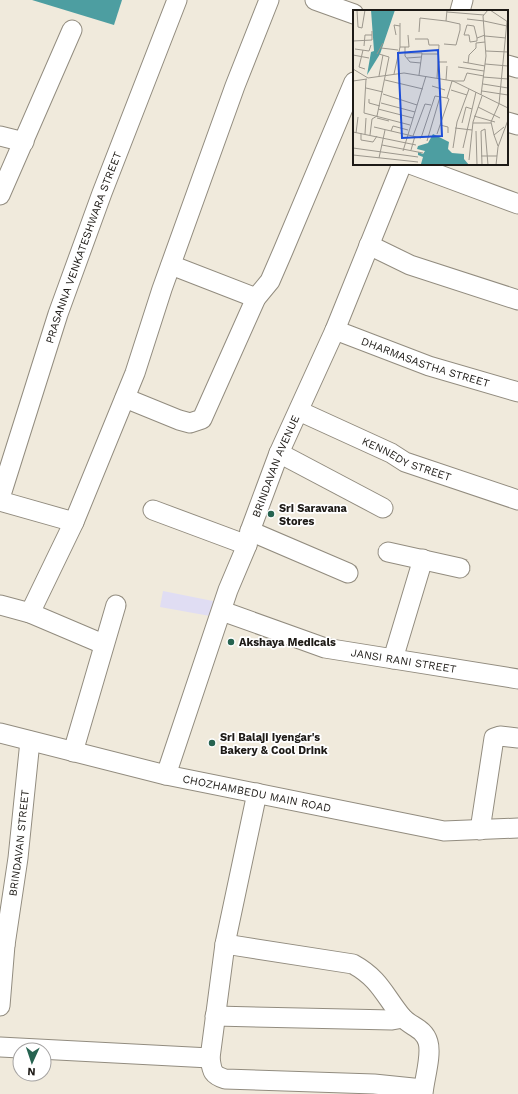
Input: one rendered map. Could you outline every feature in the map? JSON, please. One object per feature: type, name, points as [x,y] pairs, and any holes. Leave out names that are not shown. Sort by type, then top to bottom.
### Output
[{"type":"street","name":"PRASANNA VENKATESHWARA STREET","points":[[0,499],[58,314],[102,193],[177,0]]},
{"type":"street","points":[[30,613],[74,522],[125,398],[235,86],[269,0]]},
{"type":"street","points":[[315,0],[354,9]]},
{"type":"street","points":[[460,10],[463,0]]},
{"type":"street","points":[[0,195],[72,30]]},
{"type":"street","points":[[508,65],[518,68]]},
{"type":"street","points":[[125,398],[179,420],[190,423],[202,419],[256,298],[270,281],[353,84]]},
{"type":"street","points":[[508,122],[518,125]]},
{"type":"street","points":[[0,136],[24,142]]},
{"type":"street","name":"BRINDAVAN AVENUE","points":[[166,775],[228,590],[249,538],[279,453],[335,330],[402,165]]},
{"type":"street","points":[[413,165],[518,204]]},
{"type":"street","points":[[369,245],[410,265],[518,300]]},
{"type":"street","points":[[171,266],[256,298]]},
{"type":"street","name":"DHARMASASTHA STREET","points":[[335,330],[429,366],[518,392]]},
{"type":"street","name":"KENNEDY STREET","points":[[298,412],[391,452],[405,462],[518,500]]},
{"type":"street","points":[[279,453],[383,508]]},
{"type":"street","points":[[0,499],[74,522]]},
{"type":"street","points":[[153,510],[249,538],[348,573]]},
{"type":"street","points":[[388,552],[460,568]]},
{"type":"street","points":[[394,659],[423,559]]},
{"type":"street","points":[[0,605],[30,613],[103,644]]},
{"type":"street","points":[[73,752],[103,644],[116,605]]},
{"type":"street","name":"JANSI RANI STREET","points":[[222,611],[325,648],[518,679]]},
{"type":"street","name":"CHOZHAMBEDU MAIN ROAD","points":[[0,733],[166,775],[444,831],[518,828]]},
{"type":"street","points":[[480,830],[494,738],[500,736],[518,738]]},
{"type":"street","name":"BRINDAVAN STREET","points":[[0,1006],[2,944],[18,858],[30,741]]},
{"type":"street","points":[[225,944],[352,964],[367,972],[380,985],[403,1018],[422,1030],[428,1042],[423,1092],[374,1084],[225,1079],[216,1076],[212,1072],[210,1058],[225,944],[257,793]]},
{"type":"street","points":[[215,1016],[392,1020],[403,1018]]},
{"type":"street","points":[[0,1047],[210,1058]]},
{"type":"shaded area","points":[[163,591],[213,601],[210,616],[160,607]]},
{"type":"water","points":[[32,0],[122,0],[114,25]]},
{"type":"place","name":"Sri Saravana Stores","points":[[271,514]]},
{"type":"place","name":"Akshaya Medicals","points":[[231,642]]},
{"type":"place","name":"Sri Balaji Iyengar's Bakery & Cool Drink","points":[[212,743]]}]
